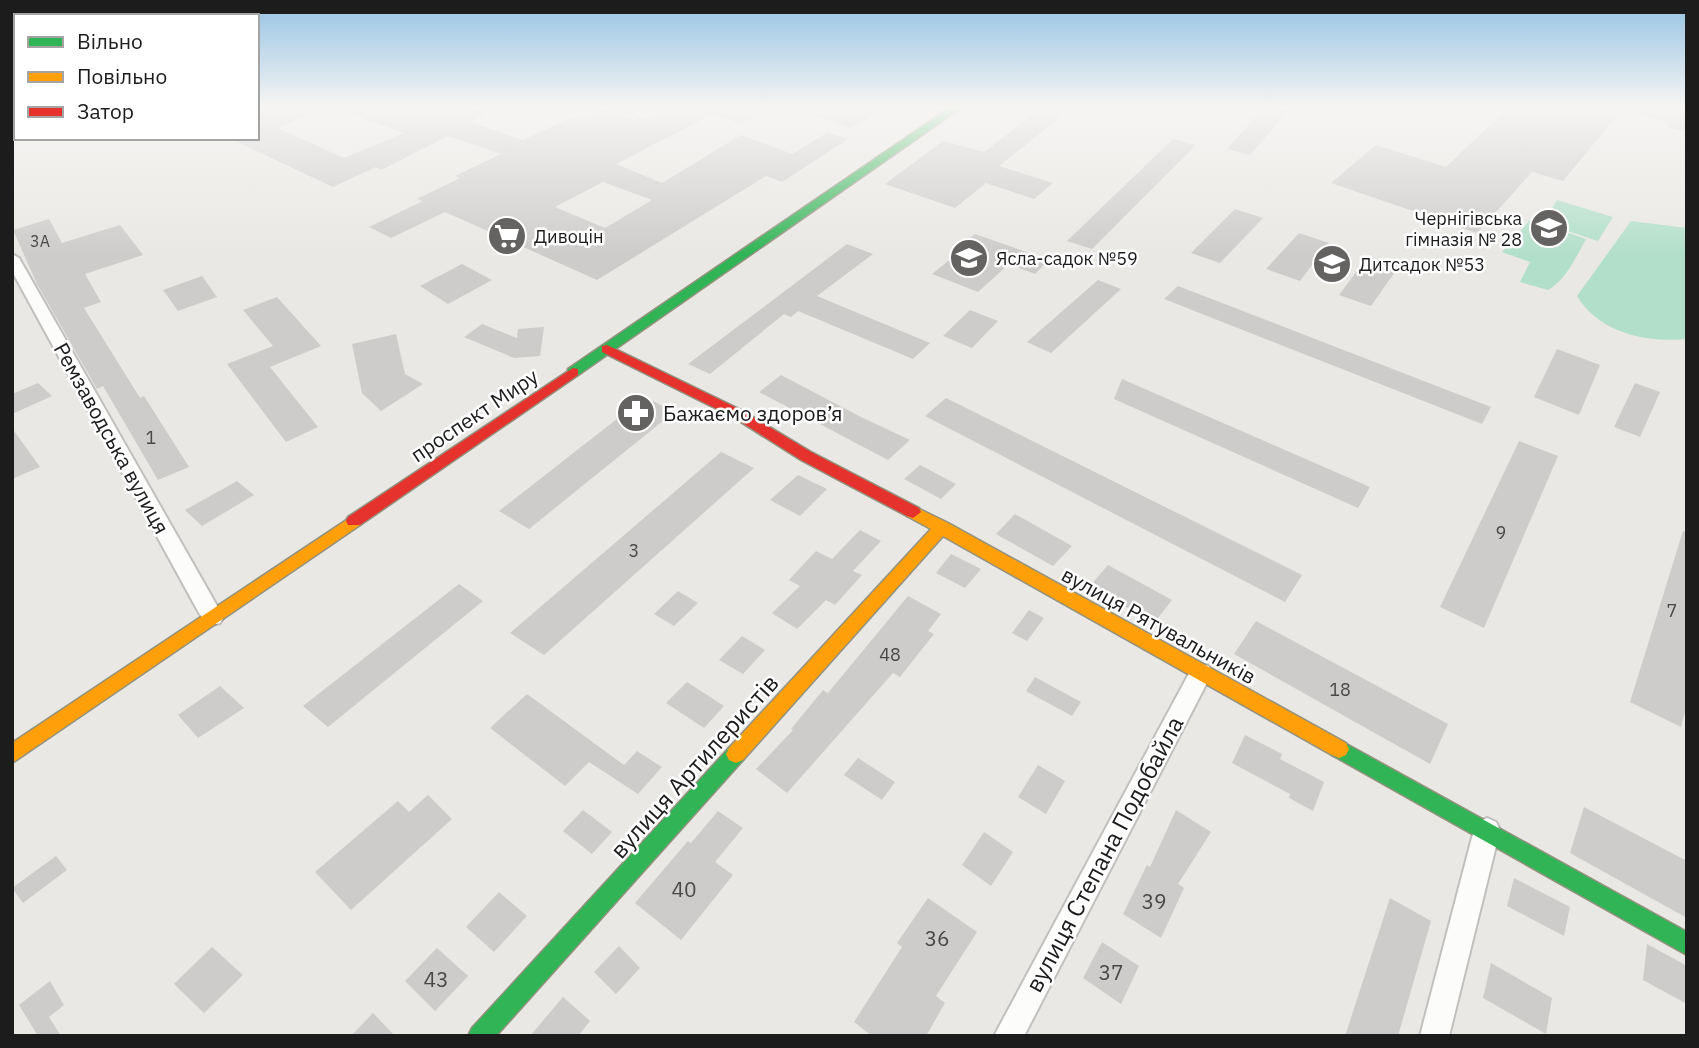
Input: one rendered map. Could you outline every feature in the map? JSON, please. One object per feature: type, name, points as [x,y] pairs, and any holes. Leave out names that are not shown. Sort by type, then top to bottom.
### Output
[{"type":"street","name":"проспект Миру","points":[[12,754],[886,156]]},
{"type":"street","name":"Ремзаводська вулиця","points":[[12,258],[214,617]]},
{"type":"street","name":"вулиця Рятувальників","points":[[607,349],[726,408],[806,456],[942,527],[1687,944]]},
{"type":"street","name":"вулиця Артилеристів","points":[[480,1036],[942,527]]},
{"type":"street","name":"вулиця Степана Подобайла","points":[[1007,1036],[1201,673]]},
{"type":"street","points":[[1434,1036],[1487,830]]},
{"type":"green space","points":[[1557,200],[1613,217],[1598,241],[1543,223]]},
{"type":"green space","points":[[1530,220],[1586,239],[1565,274],[1548,290],[1520,282],[1530,262],[1502,252]]},
{"type":"green space","points":[[1631,221],[1687,228],[1687,339],[1656,339],[1625,333],[1598,319],[1586,309],[1577,296]]},
{"type":"building","points":[[267,156],[409,156],[381,170],[376,167],[333,187]]},
{"type":"building","points":[[497,156],[632,156],[616,164],[662,183],[707,156],[822,156],[782,182],[766,176],[597,280],[445,212],[391,238],[369,227],[423,201],[417,199],[460,178],[455,176]],"holes":[[[603,182],[652,200],[605,228],[555,207]]]},
{"type":"building","points":[[923,156],[1012,156],[999,166],[1053,183],[1034,199],[986,183],[955,208],[885,184]]},
{"type":"building","points":[[1155,156],[1185,156],[1092,249],[1067,241]]},
{"type":"building","points":[[1363,156],[1411,156],[1446,167],[1458,156],[1584,156],[1563,181],[1532,172],[1477,233],[1331,183]]},
{"type":"building","points":[[1235,209],[1263,218],[1220,263],[1191,253]]},
{"type":"building","points":[[49,219],[62,243],[120,225],[143,255],[85,274],[101,302],[84,308],[140,398],[144,396],[189,467],[158,480],[103,386],[97,389],[37,284],[13,230]]},
{"type":"building","points":[[1299,233],[1329,243],[1300,281],[1266,269]]},
{"type":"building","points":[[975,234],[1049,260],[1035,274],[1009,264],[978,292],[932,274],[964,248],[960,246]]},
{"type":"building","points":[[847,244],[873,254],[817,296],[930,343],[913,359],[798,311],[791,317],[784,314],[710,374],[688,364]]},
{"type":"building","points":[[1368,256],[1399,266],[1371,306],[1339,295]]},
{"type":"building","points":[[462,264],[492,280],[448,304],[420,286]]},
{"type":"building","points":[[202,276],[217,297],[178,311],[163,290]]},
{"type":"building","points":[[1098,280],[1121,289],[1051,353],[1027,342]]},
{"type":"building","points":[[1178,286],[1491,407],[1482,424],[1164,299]]},
{"type":"building","points":[[277,297],[321,346],[270,367],[318,427],[286,442],[227,364],[273,346],[243,310]]},
{"type":"building","points":[[970,310],[998,321],[972,348],[943,336]]},
{"type":"building","points":[[482,324],[517,338],[518,329],[544,327],[540,356],[514,358],[464,337]]},
{"type":"building","points":[[396,334],[405,374],[423,384],[381,411],[362,393],[352,344]]},
{"type":"building","points":[[1557,349],[1600,365],[1579,415],[1534,397]]},
{"type":"building","points":[[781,375],[910,440],[888,460],[759,392]]},
{"type":"building","points":[[1122,379],[1370,487],[1358,508],[1114,399]]},
{"type":"building","points":[[38,383],[52,396],[12,414],[12,394]]},
{"type":"building","points":[[1635,383],[1660,392],[1640,437],[1614,427]]},
{"type":"building","points":[[645,397],[674,412],[529,529],[499,511]]},
{"type":"building","points":[[946,398],[1302,575],[1285,602],[925,416]]},
{"type":"building","points":[[12,428],[40,467],[12,479]]},
{"type":"building","points":[[1519,441],[1558,456],[1484,628],[1440,607]]},
{"type":"building","points":[[721,452],[754,468],[544,655],[510,633]]},
{"type":"building","points":[[920,465],[956,484],[941,499],[904,479]]},
{"type":"building","points":[[798,475],[827,489],[800,516],[770,500]]},
{"type":"building","points":[[237,481],[254,495],[202,526],[185,510]]},
{"type":"building","points":[[1015,514],[1072,546],[1053,566],[996,534]]},
{"type":"building","points":[[860,530],[881,541],[853,571],[862,575],[835,605],[826,600],[797,629],[772,613],[800,586],[789,580],[816,551],[832,559]]},
{"type":"building","points":[[1683,531],[1687,532],[1687,704],[1681,727],[1630,702]]},
{"type":"building","points":[[951,554],[981,569],[965,588],[936,573]]},
{"type":"building","points":[[1108,565],[1172,600],[1154,623],[1090,586]]},
{"type":"building","points":[[459,584],[483,601],[328,727],[303,706]]},
{"type":"building","points":[[678,591],[698,603],[674,626],[654,614]]},
{"type":"building","points":[[908,596],[941,614],[928,631],[934,634],[900,677],[893,673],[787,793],[756,769],[793,730],[791,729],[823,690],[828,693]]},
{"type":"building","points":[[1029,610],[1044,618],[1027,641],[1012,633]]},
{"type":"building","points":[[1256,621],[1448,724],[1430,764],[1234,654]]},
{"type":"building","points":[[742,636],[765,650],[743,674],[719,660]]},
{"type":"building","points":[[1035,677],[1081,702],[1072,716],[1026,691]]},
{"type":"building","points":[[687,682],[724,706],[704,728],[666,703]]},
{"type":"building","points":[[220,686],[244,708],[198,738],[178,715]]},
{"type":"building","points":[[527,694],[624,765],[637,751],[662,767],[638,794],[589,762],[565,786],[490,728]]},
{"type":"building","points":[[1245,735],[1282,754],[1280,759],[1324,782],[1313,811],[1289,798],[1290,794],[1232,763]]},
{"type":"building","points":[[858,758],[895,782],[882,800],[844,775]]},
{"type":"building","points":[[1038,765],[1065,781],[1046,814],[1018,797]]},
{"type":"building","points":[[428,795],[452,819],[351,910],[315,872],[398,801],[409,812]]},
{"type":"building","points":[[1584,807],[1687,861],[1687,918],[1570,853]]},
{"type":"building","points":[[583,810],[612,832],[592,854],[563,831]]},
{"type":"building","points":[[1176,810],[1211,832],[1178,884],[1184,888],[1161,938],[1123,914],[1147,865],[1150,867]]},
{"type":"building","points":[[718,811],[743,828],[715,862],[733,875],[681,940],[635,903],[688,841],[691,843]]},
{"type":"building","points":[[984,832],[1013,852],[991,886],[962,865]]},
{"type":"building","points":[[56,856],[67,870],[23,903],[12,888]]},
{"type":"building","points":[[1514,878],[1570,907],[1564,936],[1507,906]]},
{"type":"building","points":[[499,892],[527,916],[494,952],[466,927]]},
{"type":"building","points":[[928,898],[977,932],[936,996],[945,1003],[926,1036],[872,1036],[854,1022],[902,947],[897,943]]},
{"type":"building","points":[[1390,898],[1431,921],[1398,1036],[1345,1036]]},
{"type":"building","points":[[1102,942],[1139,966],[1121,1004],[1083,978]]},
{"type":"building","points":[[1647,944],[1687,966],[1687,1004],[1643,980]]},
{"type":"building","points":[[619,946],[640,968],[616,994],[594,972]]},
{"type":"building","points":[[212,947],[243,975],[204,1013],[174,984]]},
{"type":"building","points":[[437,948],[468,976],[435,1011],[405,981]]},
{"type":"building","points":[[1491,963],[1552,998],[1546,1034],[1483,998]]},
{"type":"building","points":[[50,981],[64,1005],[49,1017],[61,1036],[38,1036],[19,1005]]},
{"type":"building","points":[[563,997],[590,1021],[578,1036],[530,1036]]},
{"type":"building","points":[[373,1013],[395,1036],[351,1036]]},
{"type":"traffic: fast","points":[[573,372],[886,156]]},
{"type":"traffic: fast","points":[[1339,749],[1687,944]]},
{"type":"traffic: fast","points":[[480,1036],[736,754]]},
{"type":"traffic: slow","points":[[913,512],[1339,749]]},
{"type":"traffic: slow","points":[[12,754],[354,521]]},
{"type":"traffic: slow","points":[[736,754],[942,527]]},
{"type":"traffic: jam","points":[[607,349],[738,414],[806,456],[913,512]]},
{"type":"traffic: jam","points":[[354,521],[573,372]]},
{"type":"place","name":"Чернігівська гімназія № 28","points":[[1549,228]]},
{"type":"place","name":"Дивоцін","points":[[507,236]]},
{"type":"place","name":"Ясла-садок №59","points":[[969,258]]},
{"type":"place","name":"Дитсадок №53","points":[[1332,264]]},
{"type":"place","name":"Бажаємо здоров’я","points":[[636,413]]}]
